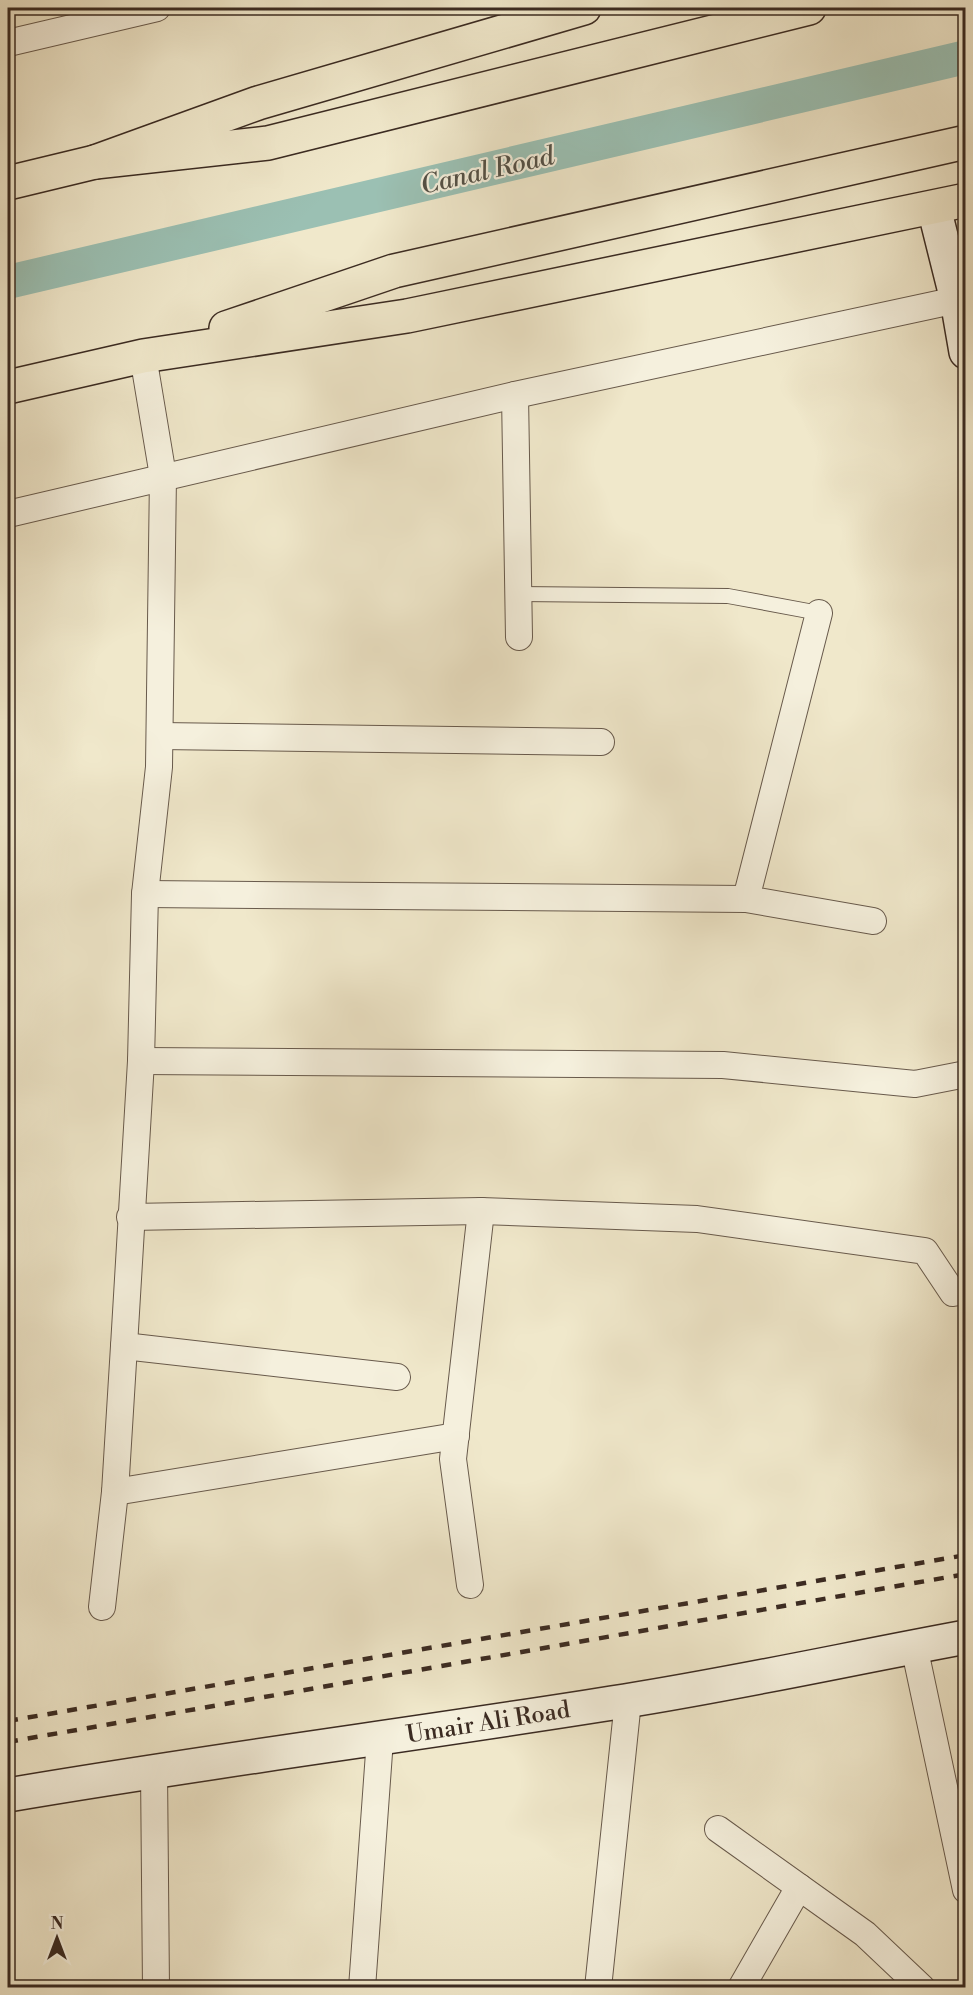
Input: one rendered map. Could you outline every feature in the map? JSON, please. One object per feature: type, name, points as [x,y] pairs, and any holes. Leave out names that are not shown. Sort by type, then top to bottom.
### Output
[{"type":"highway","points":[[8,183],[95,162],[258,103],[584,8]]},
{"type":"highway","points":[[95,162],[268,144],[809,8]]},
{"type":"highway","points":[[143,356],[394,271],[966,142]]},
{"type":"highway","points":[[8,387],[143,356],[407,316],[966,200]]},
{"type":"street","points":[[8,43],[157,8]]},
{"type":"street","points":[[934,208],[961,299],[966,352]]},
{"type":"street","points":[[8,514],[515,394],[961,299]]},
{"type":"street","points":[[102,1607],[115,1492],[124,1346],[141,1061],[145,894],[159,767],[163,476],[143,356]]},
{"type":"street","points":[[515,394],[519,637]]},
{"type":"street","points":[[746,899],[819,613]]},
{"type":"street","points":[[160,736],[601,742]]},
{"type":"street","points":[[145,894],[746,899],[873,921]]},
{"type":"street","points":[[141,1061],[723,1065],[915,1084],[966,1074]]},
{"type":"street","points":[[130,1217],[481,1211],[697,1219],[925,1251],[953,1293],[966,1291]]},
{"type":"street","points":[[470,1584],[453,1459],[481,1211]]},
{"type":"street","points":[[124,1346],[397,1377]]},
{"type":"street","points":[[115,1492],[456,1436]]},
{"type":"street","name":"Umair Ali Road","points":[[8,1795],[154,1770],[380,1739],[628,1701],[966,1637]]},
{"type":"street","points":[[914,1646],[966,1890]]},
{"type":"street","points":[[598,1988],[628,1701]]},
{"type":"street","points":[[367,1988],[362,1987],[380,1739]]},
{"type":"street","points":[[154,1770],[156,1988]]},
{"type":"street","points":[[718,1829],[865,1934],[922,1988]]},
{"type":"street","points":[[741,1988],[800,1887]]},
{"type":"lane","points":[[518,594],[728,597],[819,613]]},
{"type":"waterway","name":"Canal Road","points":[[8,282],[966,57]]},
{"type":"railway","points":[[8,1721],[966,1555]]},
{"type":"railway","points":[[8,1742],[966,1574]]}]
